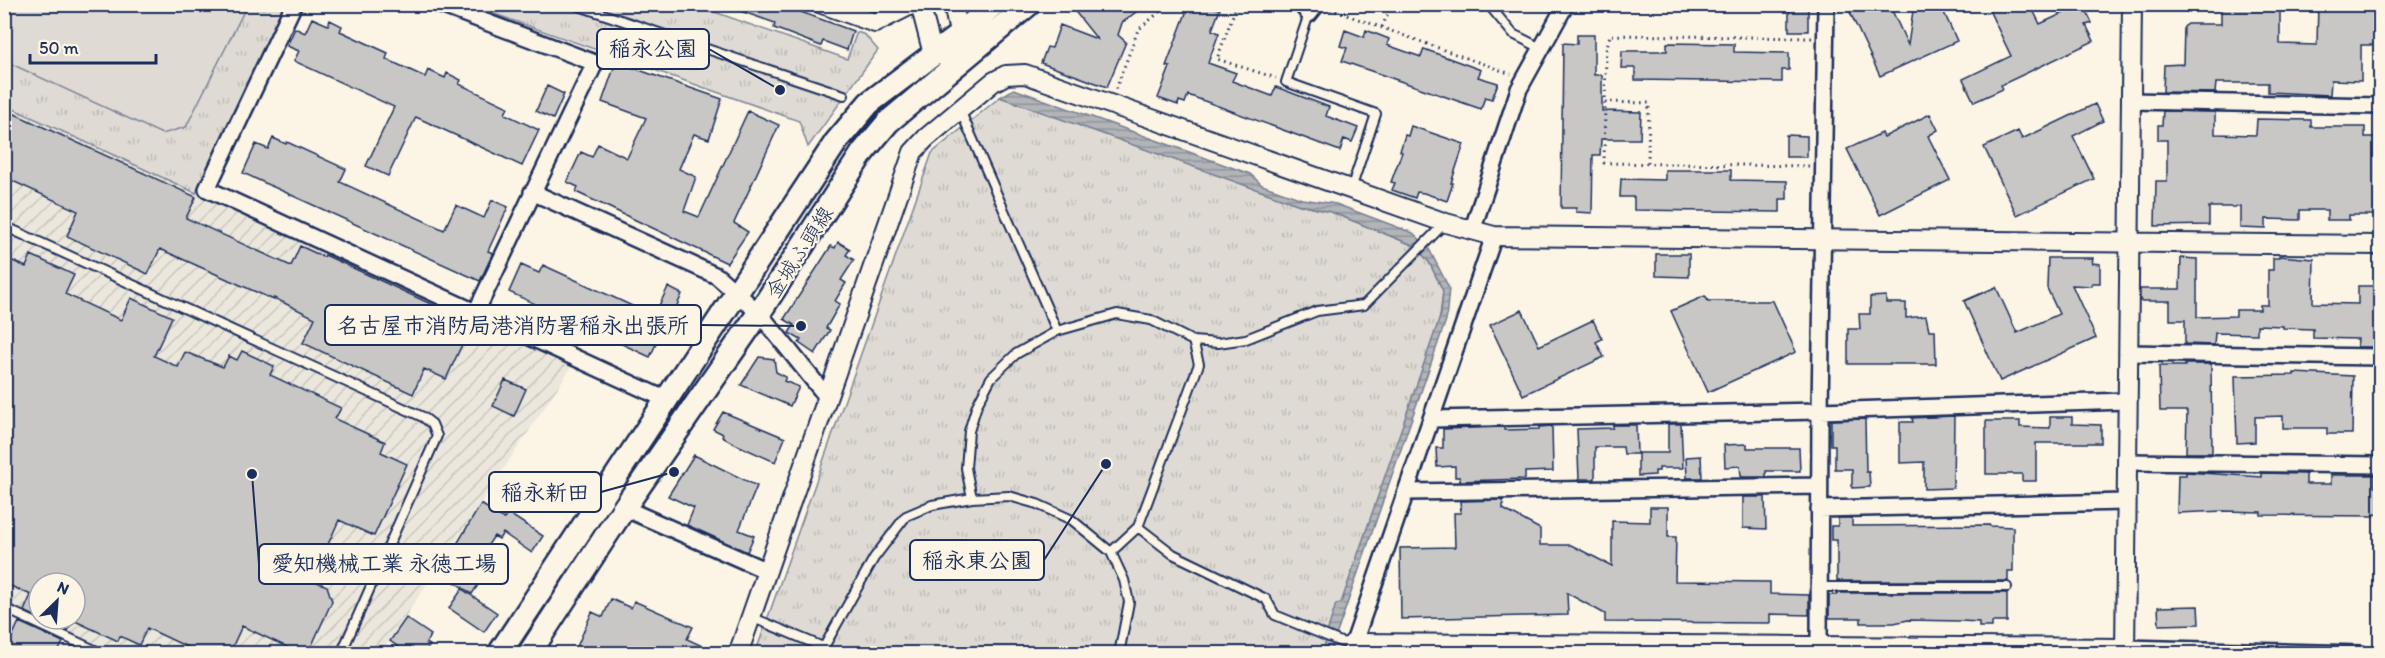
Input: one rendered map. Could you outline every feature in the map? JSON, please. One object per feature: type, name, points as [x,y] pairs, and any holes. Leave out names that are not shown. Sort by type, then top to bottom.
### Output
[{"type":"main road","name":"金城ふ頭線","points":[[499,654],[836,142],[868,102],[959,35],[994,4]]},
{"type":"main road","name":"金城ふ頭線","points":[[528,654],[624,508],[759,313],[863,152],[888,123],[1029,4]]},
{"type":"street","points":[[294,4],[207,189],[667,400]]},
{"type":"street","points":[[438,4],[595,63],[477,312]]},
{"type":"street","points":[[822,4],[875,23],[913,4]]},
{"type":"street","points":[[920,4],[933,54],[965,59],[953,4]]},
{"type":"street","points":[[1472,231],[1519,89],[1566,4]]},
{"type":"street","points":[[1819,646],[1826,4]]},
{"type":"street","points":[[2125,651],[2132,4]]},
{"type":"street","points":[[738,654],[913,152],[993,81],[1006,75],[1025,74],[1446,223],[1494,236],[2380,245]]},
{"type":"street","points":[[2131,101],[2380,106]]},
{"type":"street","points":[[532,192],[717,276],[759,313],[828,397]]},
{"type":"street","points":[[1494,236],[1406,492],[1348,646],[1819,646],[2361,654]]},
{"type":"street","points":[[2128,353],[2380,357]]},
{"type":"street","points":[[1431,419],[1820,411],[2127,401]]},
{"type":"street","points":[[2127,462],[2380,465]]},
{"type":"street","points":[[1406,492],[1819,486]]},
{"type":"street","points":[[1819,509],[2126,502]]},
{"type":"street","points":[[624,508],[767,571]]},
{"type":"lane","points":[[573,4],[844,95]]},
{"type":"lane","points":[[1488,4],[1513,34],[1541,48]]},
{"type":"lane","points":[[1311,7],[1286,82],[1376,114],[1351,189]]},
{"type":"lane","points":[[960,110],[1057,331]]},
{"type":"lane","points":[[972,498],[966,468],[969,431],[977,405],[992,378],[1016,354],[1057,331],[1117,314],[1151,320],[1193,341],[1218,343],[1246,339],[1317,311],[1364,305],[1446,223]]},
{"type":"lane","points":[[4,226],[423,417],[432,424],[437,436],[341,654]]},
{"type":"lane","points":[[1111,552],[1138,527],[1199,364],[1193,341]]},
{"type":"lane","points":[[751,617],[821,650],[874,558],[906,516],[932,505],[972,498],[1009,496],[1036,504],[1072,520],[1111,552],[1124,580],[1129,602],[1119,654]]},
{"type":"lane","points":[[1138,527],[1173,554],[1266,599],[1275,615],[1348,646]]},
{"type":"lane","points":[[1819,587],[2007,587]]},
{"type":"lane","points":[[4,609],[103,654]]},
{"type":"path","points":[[1110,103],[1138,30],[1169,4]]},
{"type":"path","points":[[1237,4],[1217,59],[1286,82]]},
{"type":"path","points":[[1382,28],[1392,4]]},
{"type":"path","points":[[1311,7],[1382,28],[1524,79]]},
{"type":"path","points":[[1823,166],[1604,163],[1606,51],[1610,35],[1826,38]]},
{"type":"path","points":[[1605,102],[1649,103],[1648,164]]},
{"type":"shaded area","points":[[1014,89],[1250,174],[1262,185],[1302,199],[1336,204],[1413,233],[1428,247],[1449,288],[1446,320],[1330,653],[1323,653],[1336,604],[1341,603],[1441,314],[1443,291],[1429,262],[1415,246],[1331,212],[1300,205],[1000,97]]},
{"type":"shaded area","points":[[5,105],[572,366],[381,653],[5,654]]},
{"type":"green space","points":[[5,4],[247,5],[186,127],[162,134],[5,61]]},
{"type":"green space","points":[[5,5],[284,5],[196,193],[5,105]]},
{"type":"green space","points":[[469,5],[695,5],[847,59],[857,32],[865,35],[878,50],[808,147],[799,121]]},
{"type":"green space","points":[[1000,97],[1300,205],[1331,212],[1415,246],[1429,262],[1443,291],[1439,324],[1341,604],[1329,626],[1323,653],[755,654],[932,153]]},
{"type":"building","points":[[729,4],[779,4],[853,31],[847,50],[823,41],[821,46],[774,28],[775,23],[729,7]]},
{"type":"building","points":[[1069,4],[1146,4],[1122,23],[1118,35],[1126,42],[1107,87],[1041,63],[1047,47],[1052,48],[1060,25],[1097,39]]},
{"type":"building","points":[[1201,4],[1220,9],[1212,30],[1219,33],[1208,63],[1236,73],[1232,81],[1272,96],[1276,87],[1329,107],[1326,116],[1358,128],[1352,142],[1344,139],[1340,151],[1188,95],[1185,103],[1179,101],[1178,105],[1158,98],[1170,67],[1166,66],[1189,5],[1200,9]]},
{"type":"building","points":[[1856,4],[1889,4],[1908,45],[1914,4],[1925,4],[1928,11],[1941,6],[1957,41],[1880,76],[1848,8]]},
{"type":"building","points":[[2000,4],[2030,4],[2040,24],[2083,4],[2092,23],[2086,25],[2094,41],[2001,85],[2003,89],[1974,102],[1963,79],[2011,56],[1989,10]]},
{"type":"building","points":[[2221,4],[2271,4],[2271,9],[2280,9],[2280,44],[2317,45],[2318,4],[2378,4],[2380,45],[2361,45],[2361,81],[2331,80],[2330,95],[2268,92],[2268,83],[2216,83],[2215,93],[2163,92],[2164,65],[2183,64],[2184,27],[2188,24],[2221,24]]},
{"type":"building","points":[[1789,8],[1808,9],[1808,31],[1789,31]]},
{"type":"building","points":[[312,18],[328,25],[330,20],[342,26],[340,31],[388,53],[386,59],[425,77],[428,70],[445,78],[447,73],[461,80],[459,84],[508,107],[505,114],[539,130],[522,166],[416,117],[388,176],[366,166],[394,107],[294,61],[299,51],[287,46],[295,28],[305,33]]},
{"type":"building","points":[[1345,30],[1364,37],[1366,30],[1389,39],[1387,45],[1421,57],[1424,49],[1481,70],[1478,77],[1498,83],[1492,99],[1485,97],[1481,109],[1342,61],[1347,48],[1340,46]]},
{"type":"building","points":[[1577,35],[1594,35],[1594,75],[1602,75],[1602,111],[1641,112],[1640,139],[1601,139],[1600,155],[1593,155],[1592,213],[1576,212],[1576,208],[1561,208],[1563,43],[1577,44]]},
{"type":"building","points":[[1667,43],[1734,44],[1734,52],[1789,53],[1789,70],[1782,70],[1782,82],[1635,80],[1635,68],[1621,68],[1622,51],[1667,51]]},
{"type":"building","points":[[616,62],[722,99],[709,139],[694,134],[679,169],[696,177],[684,211],[699,217],[748,111],[779,125],[734,223],[748,232],[727,263],[576,192],[578,187],[567,182],[581,152],[592,157],[598,144],[627,158],[646,118],[602,102]]},
{"type":"building","points":[[547,86],[564,94],[553,119],[536,111]]},
{"type":"building","points":[[2095,104],[2103,121],[2073,136],[2094,179],[2017,215],[1984,147],[2018,131],[2022,139]]},
{"type":"building","points":[[4,109],[196,197],[186,218],[291,266],[300,246],[324,257],[325,255],[472,323],[446,379],[424,369],[413,394],[303,343],[315,318],[274,298],[274,300],[160,249],[148,274],[67,236],[78,211],[4,177]]},
{"type":"building","points":[[2163,111],[2215,112],[2215,134],[2256,135],[2257,119],[2311,120],[2311,127],[2365,127],[2365,137],[2380,137],[2380,215],[2349,215],[2349,220],[2327,220],[2327,210],[2300,210],[2300,220],[2266,219],[2266,229],[2240,228],[2240,207],[2209,207],[2209,225],[2155,226],[2156,181],[2167,181],[2167,140],[2158,140],[2158,125],[2162,125]]},
{"type":"building","points":[[1930,114],[1938,130],[1928,136],[1950,180],[1880,215],[1847,149],[1882,133],[1884,137]]},
{"type":"building","points":[[1411,126],[1464,144],[1447,201],[1417,192],[1415,198],[1392,190],[1395,183],[1391,182],[1402,152],[1400,151],[1405,135],[1408,136]]},
{"type":"building","points":[[1786,135],[1807,136],[1807,157],[1786,157]]},
{"type":"building","points":[[273,138],[346,169],[340,182],[444,230],[456,205],[484,218],[492,200],[508,207],[488,251],[493,253],[480,281],[243,173],[256,144],[268,149]]},
{"type":"building","points":[[1665,170],[1731,170],[1731,180],[1787,181],[1787,199],[1780,199],[1780,212],[1634,210],[1634,197],[1620,197],[1621,179],[1665,180]]},
{"type":"building","points":[[838,242],[850,249],[846,255],[854,260],[841,280],[846,283],[835,301],[840,304],[826,328],[830,330],[815,354],[799,343],[801,340],[789,333],[794,325],[784,319],[831,246],[835,248]]},
{"type":"building","points":[[1656,254],[1689,254],[1689,277],[1656,276]]},
{"type":"building","points":[[31,255],[74,275],[65,294],[121,320],[131,298],[172,317],[154,356],[178,367],[185,352],[223,367],[229,356],[237,360],[242,351],[274,366],[270,375],[341,408],[335,419],[385,442],[381,452],[407,464],[374,536],[339,520],[312,580],[327,586],[332,601],[308,654],[302,654],[242,626],[229,654],[202,654],[147,628],[139,645],[120,636],[118,641],[87,627],[87,571],[27,571],[27,593],[4,583],[4,257],[26,267]]},
{"type":"building","points":[[2279,256],[2314,259],[2313,303],[2358,304],[2358,286],[2380,286],[2380,347],[2357,347],[2358,339],[2313,338],[2313,329],[2257,325],[2257,334],[2215,333],[2214,345],[2185,344],[2185,320],[2170,320],[2170,301],[2140,301],[2140,289],[2180,289],[2181,258],[2197,259],[2197,317],[2236,316],[2236,310],[2260,310],[2260,305],[2268,305],[2268,270],[2273,270],[2273,258],[2279,258]]},
{"type":"building","points":[[2048,258],[2093,258],[2092,263],[2100,264],[2100,283],[2092,283],[2092,286],[2072,285],[2096,338],[2000,381],[1964,301],[1996,287],[2017,333],[2059,314],[2047,288]]},
{"type":"building","points":[[521,265],[539,273],[543,265],[654,316],[668,287],[682,294],[675,310],[672,309],[650,357],[509,292]]},
{"type":"building","points":[[1705,296],[1708,301],[1773,301],[1796,352],[1708,392],[1671,311]]},
{"type":"building","points":[[1886,296],[1886,303],[1906,303],[1906,318],[1926,316],[1929,330],[1935,330],[1936,364],[1848,364],[1848,329],[1860,329],[1859,314],[1870,314],[1870,297]]},
{"type":"building","points":[[1522,310],[1539,346],[1593,320],[1602,339],[1596,342],[1604,357],[1523,395],[1490,325]]},
{"type":"building","points":[[759,357],[774,359],[776,372],[786,377],[784,381],[799,387],[790,406],[741,385]]},
{"type":"building","points":[[2185,364],[2211,364],[2212,453],[2186,453],[2187,411],[2160,411],[2159,366],[2185,366]]},
{"type":"building","points":[[2294,373],[2353,376],[2352,434],[2327,434],[2327,428],[2283,428],[2283,416],[2255,417],[2255,442],[2237,443],[2235,376],[2294,375]]},
{"type":"building","points":[[505,380],[526,389],[514,416],[493,406]]},
{"type":"building","points":[[723,412],[785,438],[775,462],[735,444],[713,429]]},
{"type":"building","points":[[1954,416],[1953,488],[1924,489],[1924,462],[1900,463],[1900,422],[1913,422],[1912,418]]},
{"type":"building","points":[[2050,417],[2072,417],[2072,424],[2101,425],[2101,443],[2036,443],[2036,481],[2022,481],[2022,474],[1986,474],[1986,421],[2020,421],[2020,427],[2050,428]]},
{"type":"building","points":[[1865,419],[1866,472],[1869,472],[1870,487],[1852,488],[1852,469],[1835,469],[1835,445],[1831,445],[1831,420]]},
{"type":"building","points":[[1668,424],[1681,424],[1683,468],[1659,468],[1659,471],[1655,471],[1655,475],[1638,476],[1638,453],[1668,453]]},
{"type":"building","points":[[1613,425],[1636,425],[1637,454],[1624,454],[1623,447],[1595,447],[1595,479],[1579,479],[1577,429],[1613,428]]},
{"type":"building","points":[[1552,426],[1553,471],[1525,472],[1525,479],[1460,481],[1460,477],[1455,477],[1455,466],[1437,467],[1436,448],[1443,448],[1443,429],[1504,427],[1504,430],[1539,429],[1539,427]]},
{"type":"building","points":[[1747,444],[1747,448],[1799,448],[1800,471],[1766,471],[1766,477],[1743,477],[1740,466],[1725,467],[1724,445]]},
{"type":"building","points":[[694,455],[757,486],[739,530],[754,536],[747,552],[687,525],[694,508],[668,496]]},
{"type":"building","points":[[1701,456],[1702,478],[1687,478],[1686,457]]},
{"type":"building","points":[[2186,472],[2262,477],[2262,473],[2306,474],[2306,484],[2331,484],[2331,475],[2375,475],[2375,487],[2380,487],[2380,515],[2261,515],[2261,512],[2224,511],[2177,513],[2178,475],[2186,475]]},
{"type":"building","points":[[1743,497],[1765,497],[1766,529],[1743,528]]},
{"type":"building","points":[[1503,500],[1503,509],[1540,529],[1540,545],[1571,545],[1612,566],[1612,521],[1650,522],[1650,507],[1668,507],[1668,537],[1676,537],[1675,581],[1770,582],[1770,594],[1809,595],[1809,615],[1770,614],[1770,623],[1605,622],[1605,614],[1567,593],[1568,615],[1401,619],[1400,548],[1455,547],[1454,513],[1461,513],[1460,501]]},
{"type":"building","points":[[481,504],[504,519],[508,513],[543,536],[532,553],[503,533],[499,539],[494,536],[468,575],[480,582],[472,594],[440,572]]},
{"type":"building","points":[[1838,518],[1852,518],[1852,526],[1990,525],[2013,527],[2013,571],[2008,571],[2008,581],[1837,581],[1837,540],[1831,540],[1831,526],[1838,526]]},
{"type":"building","points":[[462,589],[497,613],[484,632],[449,608]]},
{"type":"building","points":[[1837,593],[2007,593],[2007,622],[1992,622],[1992,627],[1979,627],[1979,622],[1908,620],[1894,623],[1861,623],[1861,618],[1829,618],[1829,595],[1837,595]]},
{"type":"building","points":[[611,599],[631,608],[634,601],[693,627],[687,639],[719,654],[587,654],[576,649],[592,612],[603,617]]},
{"type":"building","points":[[2198,606],[2199,624],[2159,625],[2158,607]]},
{"type":"building","points":[[406,618],[431,635],[426,643],[430,645],[424,654],[409,654],[390,641]]},
{"type":"building","points":[[19,622],[27,626],[27,631],[39,631],[63,642],[57,654],[4,654]]},
{"type":"place","name":"稲永公園","points":[[780,90]]},
{"type":"place","name":"名古屋市消防局港消防署稲永出張所","points":[[801,326]]},
{"type":"place","name":"稲永東公園","points":[[1106,464]]},
{"type":"place","name":"稲永新田","points":[[674,472]]},
{"type":"place","name":"愛知機械工業 永徳工場","points":[[252,474]]}]
